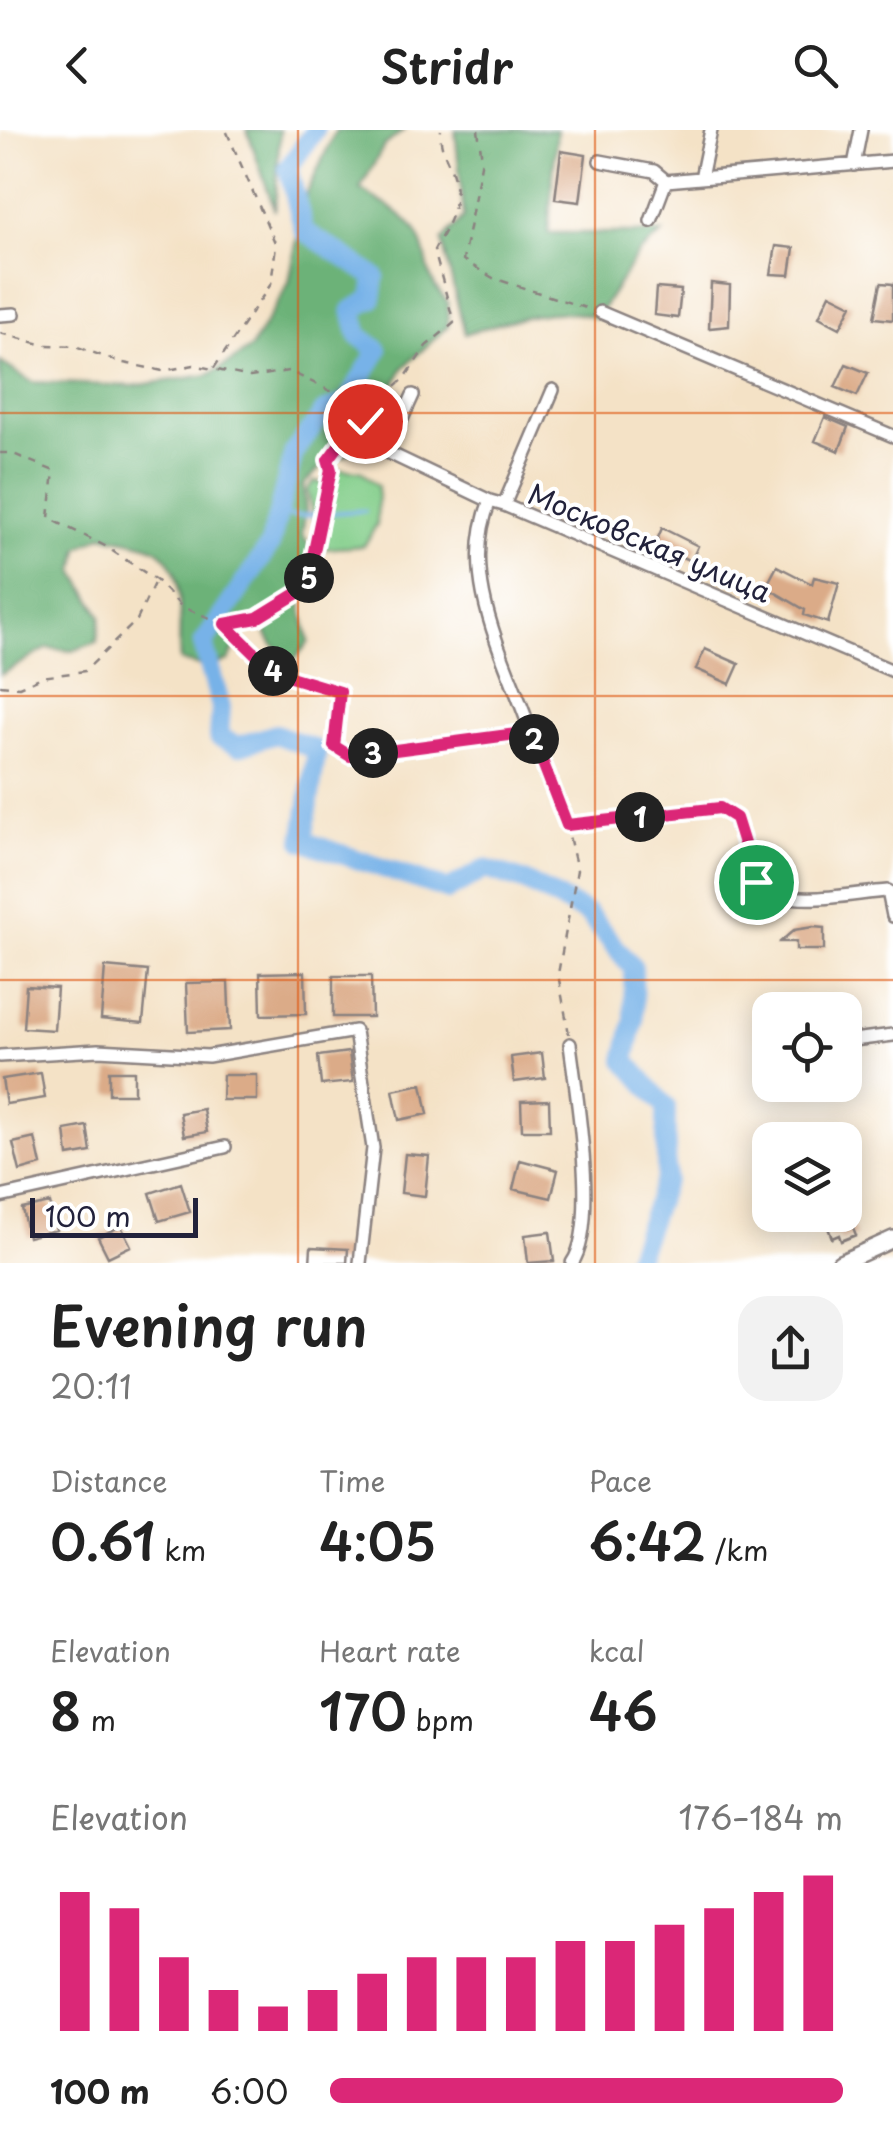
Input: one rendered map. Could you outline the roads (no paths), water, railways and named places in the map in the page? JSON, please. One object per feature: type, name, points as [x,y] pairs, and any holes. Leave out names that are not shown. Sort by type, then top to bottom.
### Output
[{"type":"main road","points":[[840,1263],[893,1239]]},
{"type":"street","points":[[701,178],[711,130]]},
{"type":"street","points":[[854,164],[861,130]]},
{"type":"street","points":[[600,161],[654,171],[666,181],[893,161]]},
{"type":"street","points":[[651,221],[666,181]]},
{"type":"street","points":[[600,312],[893,436]]},
{"type":"street","name":"Московская улица","points":[[553,390],[504,505],[893,671]]},
{"type":"street","points":[[413,395],[387,452],[504,505]]},
{"type":"street","points":[[490,501],[481,523],[479,590],[567,825],[720,808],[736,818],[756,882],[764,890],[804,897],[888,890],[893,916]]},
{"type":"street","points":[[350,756],[531,732]]},
{"type":"street","points":[[0,1056],[98,1050],[208,1056],[355,1032],[373,1148],[360,1263]]},
{"type":"street","points":[[862,1039],[893,1035]]},
{"type":"street","points":[[570,1044],[585,1178],[580,1252],[572,1263]]},
{"type":"street","points":[[0,1197],[225,1147]]},
{"type":"waterway","points":[[315,130],[288,168],[304,231],[375,277],[372,299],[352,310],[359,336],[378,350],[347,402],[324,412],[294,452],[270,545],[203,644],[221,707],[219,737],[238,746],[276,734],[317,750],[303,841],[448,890],[485,869],[526,882],[588,914],[633,968],[634,1021],[625,1060],[666,1107],[666,1178],[634,1263]]},
{"type":"waterway","points":[[278,515],[365,511]]}]
